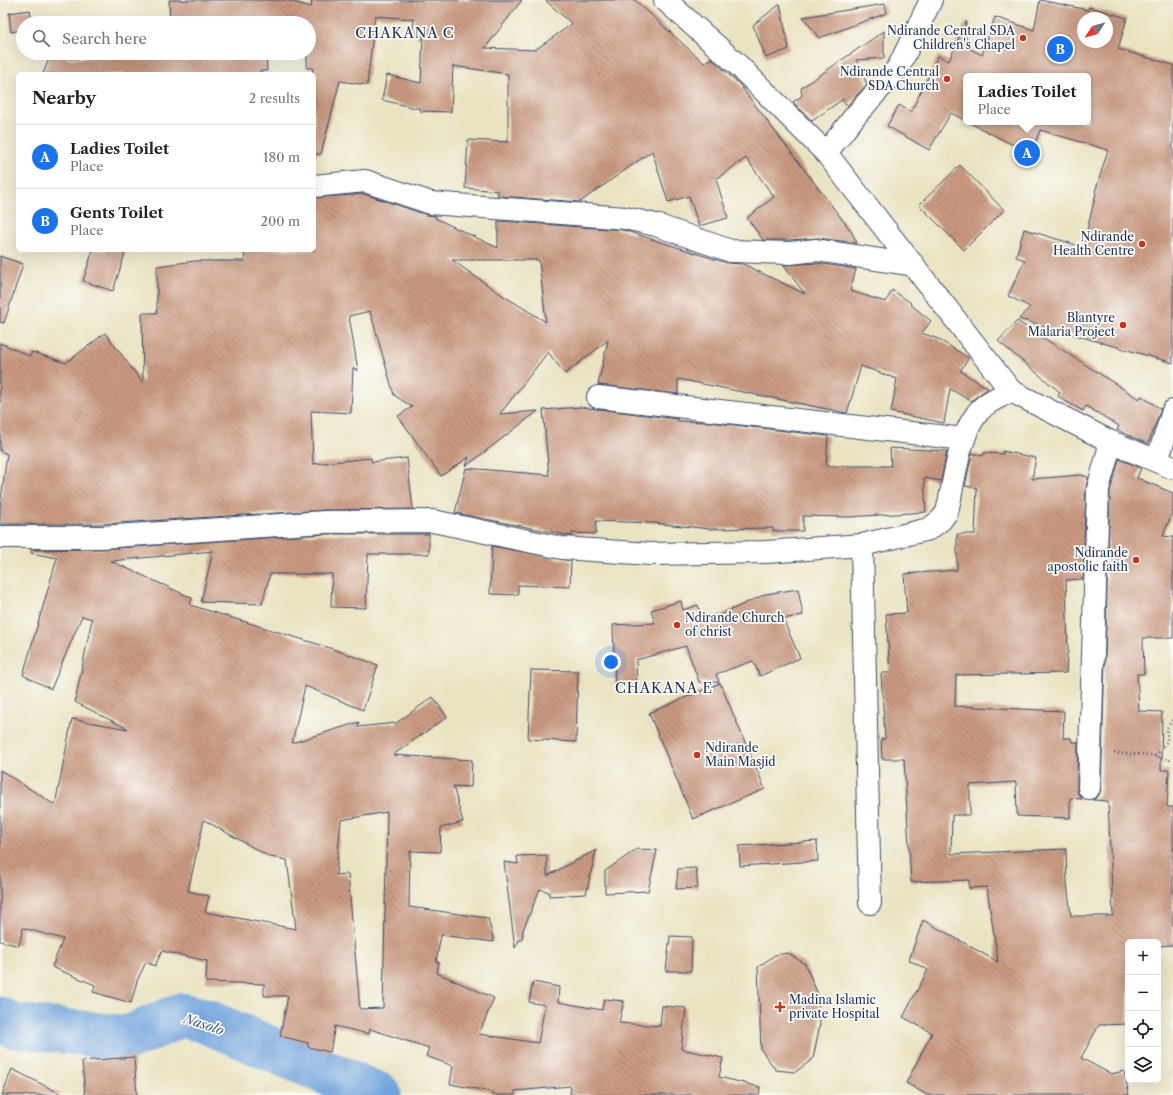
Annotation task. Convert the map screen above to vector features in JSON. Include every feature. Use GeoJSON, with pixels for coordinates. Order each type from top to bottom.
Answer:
{"type":"FeatureCollection","features":[{"type":"Feature","properties":{"kind":"street"},"geometry":{"type":"LineString","coordinates":[[665,0],[739,66],[826,153],[1011,391],[1111,442],[1165,465],[1173,411]]}},
{"type":"Feature","properties":{"kind":"street"},"geometry":{"type":"LineString","coordinates":[[826,153],[855,116],[898,68],[931,0]]}},
{"type":"Feature","properties":{"kind":"street"},"geometry":{"type":"LineString","coordinates":[[316,186],[365,181],[431,203],[625,218],[656,225],[731,251],[790,253],[816,250],[914,266]]}},
{"type":"Feature","properties":{"kind":"street"},"geometry":{"type":"LineString","coordinates":[[0,537],[101,536],[325,522],[432,521],[562,548],[651,554],[766,552],[862,545],[929,529],[942,520],[947,512],[964,439],[976,415],[985,406],[1011,391]]}},
{"type":"Feature","properties":{"kind":"street"},"geometry":{"type":"LineString","coordinates":[[598,397],[964,439]]}},
{"type":"Feature","properties":{"kind":"street"},"geometry":{"type":"LineString","coordinates":[[1089,788],[1098,489],[1111,442]]}},
{"type":"Feature","properties":{"kind":"street"},"geometry":{"type":"LineString","coordinates":[[862,545],[870,903]]}},
{"type":"Feature","properties":{"kind":"path"},"geometry":{"type":"LineString","coordinates":[[1156,756],[1167,741],[1167,728],[1173,719]]}},
{"type":"Feature","properties":{"kind":"path"},"geometry":{"type":"LineString","coordinates":[[1091,752],[1156,756],[1173,761]]}},
{"type":"Feature","properties":{"kind":"building"},"geometry":{"type":"Polygon","coordinates":[[[169,0],[286,0],[311,7],[312,0],[522,0],[485,48],[535,50],[572,24],[545,0],[635,0],[704,63],[711,58],[739,84],[851,231],[857,243],[818,238],[763,240],[747,218],[774,197],[746,158],[716,179],[728,218],[699,226],[689,196],[668,202],[652,151],[580,202],[498,196],[498,191],[465,188],[468,140],[508,142],[508,74],[453,66],[451,112],[420,111],[420,109],[382,100],[387,75],[421,83],[423,37],[412,36],[414,19],[375,16],[367,85],[340,81],[321,154],[316,154],[316,72],[312,72],[313,68],[307,68],[307,60],[316,60],[316,16],[170,16],[169,0]]]}},
{"type":"Feature","properties":{"kind":"building"},"geometry":{"type":"Polygon","coordinates":[[[1040,0],[1088,10],[1089,7],[1106,12],[1077,12],[1077,48],[1113,48],[1113,14],[1127,18],[1118,49],[1173,65],[1173,363],[1019,319],[1030,307],[1008,296],[1025,260],[1016,257],[1024,229],[1083,247],[1095,192],[1108,150],[1040,130],[1031,154],[974,125],[1091,125],[1091,73],[963,73],[963,119],[951,113],[929,150],[887,126],[899,105],[911,112],[938,56],[949,61],[966,21],[966,47],[982,55],[995,17],[1034,30],[1040,0]]]}},
{"type":"Feature","properties":{"kind":"building"},"geometry":{"type":"Polygon","coordinates":[[[780,4],[789,49],[766,58],[753,25],[780,4]]]}},
{"type":"Feature","properties":{"kind":"building"},"geometry":{"type":"Polygon","coordinates":[[[885,4],[887,13],[819,38],[803,17],[885,4]]]}},
{"type":"Feature","properties":{"kind":"building"},"geometry":{"type":"Polygon","coordinates":[[[30,10],[31,16],[16,16],[16,31],[11,32],[9,13],[30,10]]]}},
{"type":"Feature","properties":{"kind":"building"},"geometry":{"type":"Polygon","coordinates":[[[884,31],[884,58],[856,60],[867,84],[847,106],[843,99],[812,121],[793,102],[802,96],[801,88],[884,31]]]}},
{"type":"Feature","properties":{"kind":"building"},"geometry":{"type":"Polygon","coordinates":[[[48,60],[266,60],[267,71],[260,72],[44,72],[48,60]]]}},
{"type":"Feature","properties":{"kind":"building"},"geometry":{"type":"Polygon","coordinates":[[[960,165],[1004,210],[964,250],[919,205],[960,165]]]}},
{"type":"Feature","properties":{"kind":"building"},"geometry":{"type":"Polygon","coordinates":[[[364,194],[427,215],[436,216],[435,218],[498,248],[498,221],[623,230],[727,263],[743,264],[805,294],[783,265],[816,263],[856,269],[850,291],[886,302],[892,290],[911,303],[910,304],[931,321],[922,333],[938,339],[969,358],[960,371],[988,388],[971,401],[950,389],[944,423],[891,412],[897,379],[861,366],[847,413],[678,379],[678,394],[598,385],[608,340],[565,374],[548,352],[500,414],[538,411],[466,466],[469,457],[441,476],[398,416],[412,407],[394,395],[370,311],[349,316],[358,371],[353,368],[351,413],[311,411],[313,464],[371,458],[372,462],[407,458],[413,509],[324,510],[101,524],[0,524],[0,507],[7,454],[0,451],[0,343],[30,356],[32,352],[66,363],[105,333],[143,383],[142,313],[157,313],[157,266],[195,261],[245,261],[244,252],[316,252],[316,198],[364,194]],[[452,260],[502,295],[546,322],[539,260],[452,260]]]}},
{"type":"Feature","properties":{"kind":"building"},"geometry":{"type":"Polygon","coordinates":[[[92,252],[125,252],[113,291],[83,281],[92,252]]]}},
{"type":"Feature","properties":{"kind":"building"},"geometry":{"type":"Polygon","coordinates":[[[0,256],[23,264],[4,323],[0,322],[0,256]]]}},
{"type":"Feature","properties":{"kind":"building"},"geometry":{"type":"Polygon","coordinates":[[[1017,321],[1139,399],[1141,396],[1161,409],[1148,444],[1117,430],[1119,426],[1086,406],[1083,411],[1065,401],[1058,396],[1060,392],[998,341],[1017,321]]]}},
{"type":"Feature","properties":{"kind":"building"},"geometry":{"type":"Polygon","coordinates":[[[580,407],[678,419],[678,421],[709,422],[828,436],[826,466],[891,466],[890,448],[947,451],[941,481],[924,478],[926,512],[849,517],[803,516],[803,531],[773,531],[773,528],[710,529],[654,523],[596,521],[596,534],[572,533],[572,536],[455,513],[466,468],[549,475],[543,410],[580,407]]]}},
{"type":"Feature","properties":{"kind":"building"},"geometry":{"type":"Polygon","coordinates":[[[1003,451],[1036,458],[1032,479],[1081,475],[1088,477],[1086,489],[1083,579],[1066,580],[1068,653],[1066,673],[956,675],[955,706],[1064,711],[1063,738],[1071,738],[1072,742],[1078,742],[1077,788],[1078,794],[1082,799],[1070,798],[1070,818],[1017,816],[1016,782],[970,785],[970,815],[952,815],[951,854],[1066,849],[1067,883],[1071,916],[1113,916],[1108,801],[1093,800],[1099,795],[1101,788],[1110,491],[1119,459],[1141,468],[1137,478],[1173,493],[1173,511],[1163,536],[1173,537],[1173,638],[1143,638],[1144,674],[1137,674],[1139,711],[1162,712],[1161,770],[1169,770],[1167,807],[1173,807],[1173,945],[1161,946],[1161,939],[1125,939],[1125,1024],[1099,1025],[1081,1058],[1111,1074],[1124,1071],[1125,1083],[1126,1083],[1129,1095],[927,1095],[906,1083],[932,1033],[903,1017],[928,970],[909,960],[923,920],[998,962],[987,887],[969,888],[969,880],[911,882],[904,759],[882,759],[881,739],[885,739],[881,673],[890,673],[886,614],[907,613],[904,574],[957,570],[957,534],[975,534],[977,488],[965,486],[972,453],[983,456],[984,453],[1003,454],[1003,451]]]}},
{"type":"Feature","properties":{"kind":"building"},"geometry":{"type":"Polygon","coordinates":[[[325,534],[429,534],[429,554],[368,554],[366,608],[331,607],[332,574],[270,574],[262,604],[201,602],[213,551],[111,561],[192,598],[190,605],[327,647],[378,665],[363,710],[305,686],[292,743],[359,722],[357,727],[396,723],[433,697],[447,717],[393,755],[472,760],[471,787],[453,786],[463,822],[441,828],[440,852],[410,851],[409,907],[488,918],[494,942],[441,935],[436,962],[439,962],[437,973],[494,998],[479,1034],[538,1043],[545,1005],[529,1002],[533,982],[559,987],[558,1002],[602,1010],[604,999],[624,1001],[619,1023],[660,1026],[662,1006],[686,1008],[681,1049],[723,1058],[719,1077],[760,1087],[759,1095],[570,1095],[571,1086],[515,1091],[515,1095],[492,1095],[492,1092],[450,1084],[453,1066],[426,1056],[429,1048],[370,1029],[369,1034],[335,1026],[330,1052],[308,1047],[308,1043],[280,1036],[288,996],[264,996],[264,984],[206,982],[207,961],[162,951],[155,966],[146,962],[137,981],[131,1003],[93,992],[95,985],[52,967],[63,939],[23,928],[19,946],[0,941],[0,770],[55,805],[72,719],[128,729],[75,702],[92,619],[82,616],[51,689],[23,675],[57,558],[31,553],[31,550],[102,549],[325,534]],[[387,812],[341,820],[336,875],[348,874],[360,1009],[383,1008],[387,812]],[[204,820],[188,891],[209,896],[205,912],[296,929],[287,860],[270,857],[204,820]]]}},
{"type":"Feature","properties":{"kind":"building"},"geometry":{"type":"Polygon","coordinates":[[[492,546],[571,561],[570,587],[518,585],[518,595],[490,594],[492,546]]]}},
{"type":"Feature","properties":{"kind":"building"},"geometry":{"type":"Polygon","coordinates":[[[798,589],[803,615],[783,619],[800,658],[760,676],[753,661],[716,674],[719,682],[699,682],[686,646],[636,660],[637,684],[615,685],[613,625],[655,623],[651,610],[681,601],[683,610],[698,605],[704,622],[766,594],[798,589]]]}},
{"type":"Feature","properties":{"kind":"building"},"geometry":{"type":"Polygon","coordinates":[[[531,670],[578,671],[576,742],[528,739],[531,670]]]}},
{"type":"Feature","properties":{"kind":"building"},"geometry":{"type":"Polygon","coordinates":[[[720,683],[765,789],[693,819],[649,713],[720,683]]]}},
{"type":"Feature","properties":{"kind":"building"},"geometry":{"type":"Polygon","coordinates":[[[817,841],[818,861],[740,866],[739,846],[817,841]]]}},
{"type":"Feature","properties":{"kind":"building"},"geometry":{"type":"Polygon","coordinates":[[[637,849],[657,850],[648,891],[605,893],[605,871],[637,849]]]}},
{"type":"Feature","properties":{"kind":"building"},"geometry":{"type":"Polygon","coordinates":[[[596,850],[586,894],[549,896],[549,892],[540,889],[523,930],[522,940],[519,940],[515,948],[504,862],[518,864],[517,856],[547,855],[547,876],[596,850]]]}},
{"type":"Feature","properties":{"kind":"building"},"geometry":{"type":"Polygon","coordinates":[[[696,868],[698,888],[676,889],[678,869],[696,868]]]}},
{"type":"Feature","properties":{"kind":"building"},"geometry":{"type":"Polygon","coordinates":[[[670,936],[692,937],[691,971],[666,971],[670,936]]]}},
{"type":"Feature","properties":{"kind":"building"},"geometry":{"type":"Polygon","coordinates":[[[788,953],[805,964],[817,992],[820,1024],[813,1059],[795,1072],[776,1070],[761,1050],[758,967],[775,955],[788,953]]]}},
{"type":"Feature","properties":{"kind":"building"},"geometry":{"type":"Polygon","coordinates":[[[134,1057],[137,1095],[85,1095],[82,1061],[134,1057]]]}},
{"type":"Feature","properties":{"kind":"building"},"geometry":{"type":"Polygon","coordinates":[[[12,1069],[63,1095],[2,1095],[12,1069]]]}},
{"type":"Feature","properties":{"kind":"waterway","name":"Nasolo"},"geometry":{"type":"LineString","coordinates":[[0,1019],[14,1026],[128,1038],[181,1015],[203,1020],[379,1095]]}},
{"type":"Feature","properties":{"kind":"place","name":"Ndirande Central SDA Children's Chapel"},"geometry":{"type":"Point","coordinates":[1023,38]}},
{"type":"Feature","properties":{"kind":"place","name":"Gents Toilet"},"geometry":{"type":"Point","coordinates":[1060,49]}},
{"type":"Feature","properties":{"kind":"place","name":"Ndirande Central SDA Church"},"geometry":{"type":"Point","coordinates":[947,79]}},
{"type":"Feature","properties":{"kind":"place","name":"Ladies Toilet"},"geometry":{"type":"Point","coordinates":[1027,153]}},
{"type":"Feature","properties":{"kind":"place","name":"Ndirande Health Centre"},"geometry":{"type":"Point","coordinates":[1142,244]}},
{"type":"Feature","properties":{"kind":"place","name":"Blantyre Malaria Project"},"geometry":{"type":"Point","coordinates":[1123,325]}},
{"type":"Feature","properties":{"kind":"place","name":"Ndirande apostolic faith"},"geometry":{"type":"Point","coordinates":[1136,560]}},
{"type":"Feature","properties":{"kind":"place","name":"Ndirande Church of christ"},"geometry":{"type":"Point","coordinates":[677,625]}},
{"type":"Feature","properties":{"kind":"place","name":"Ndirande Main Masjid"},"geometry":{"type":"Point","coordinates":[697,755]}},
{"type":"Feature","properties":{"kind":"place","name":"Madina Islamic private Hospital"},"geometry":{"type":"Point","coordinates":[780,1007]}},
{"type":"Feature","properties":{"kind":"district","name":"CHAKANA C"},"geometry":{"type":"Point","coordinates":[405,33]}},
{"type":"Feature","properties":{"kind":"district","name":"CHAKANA E"},"geometry":{"type":"Point","coordinates":[664,688]}}]}
